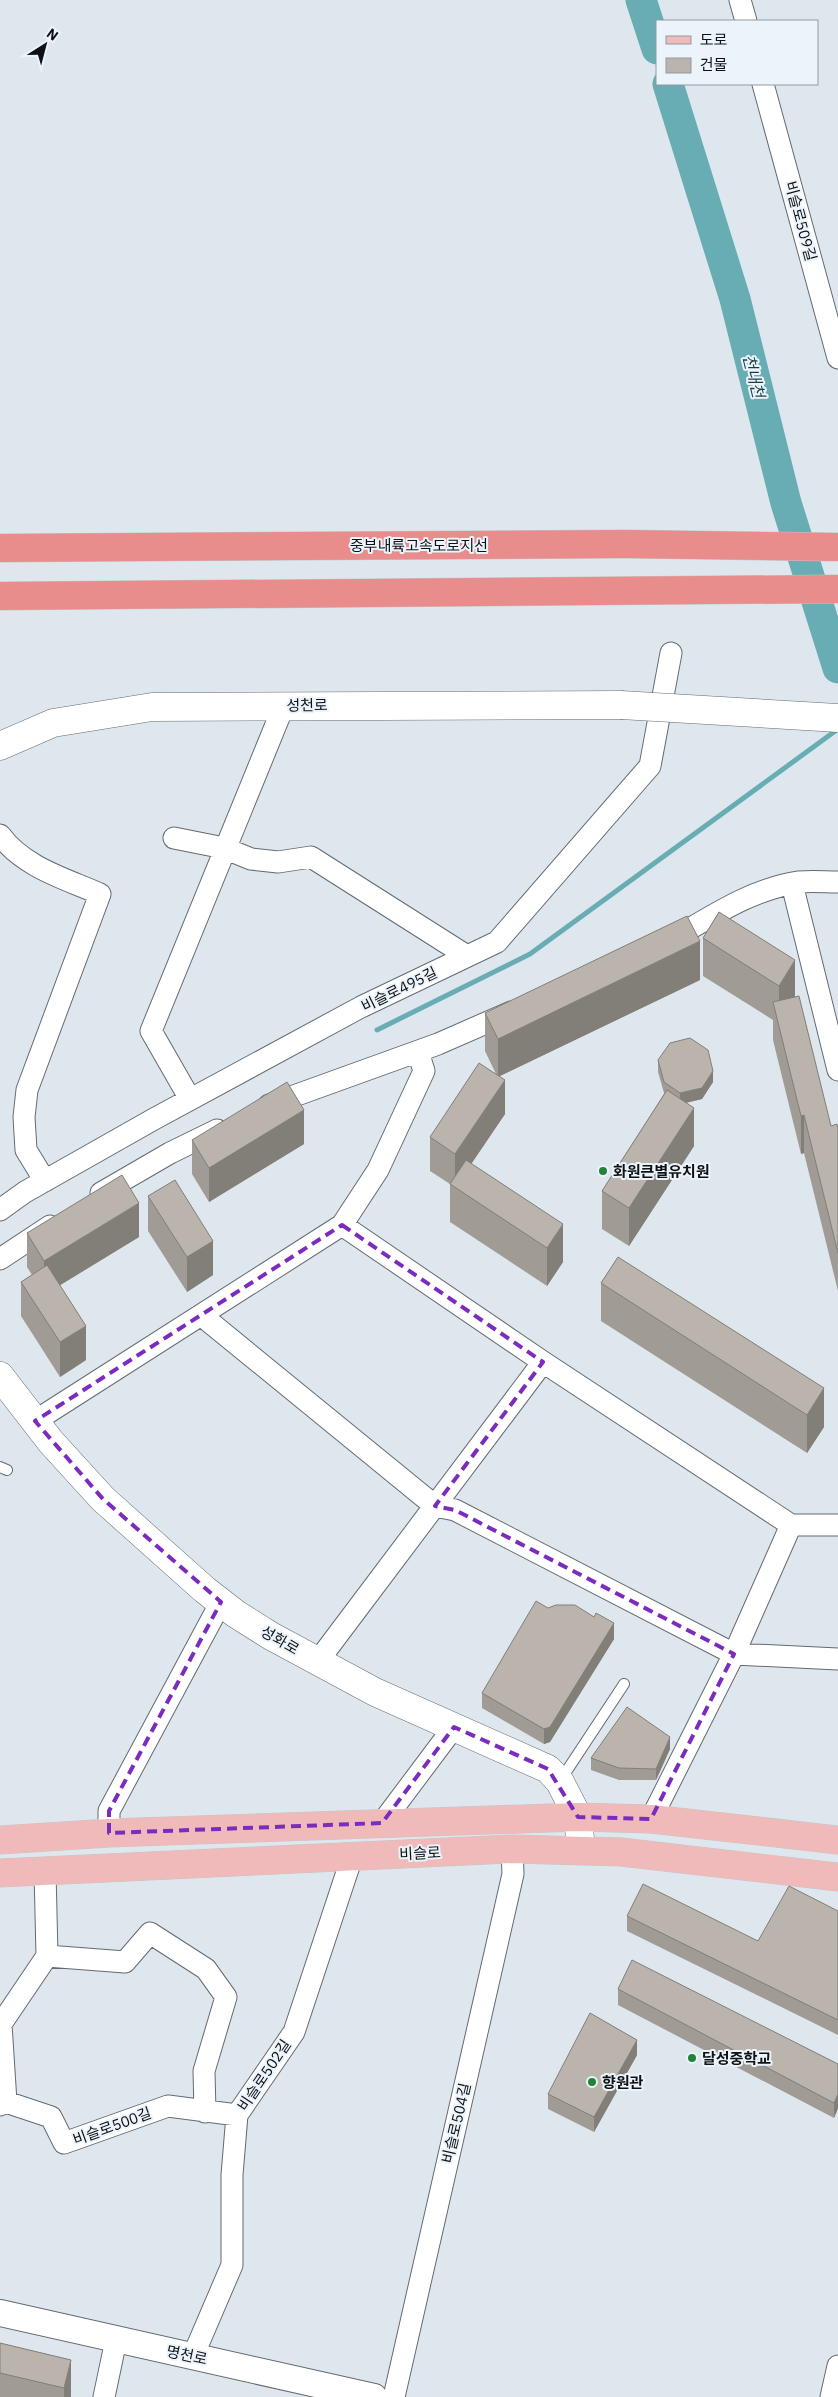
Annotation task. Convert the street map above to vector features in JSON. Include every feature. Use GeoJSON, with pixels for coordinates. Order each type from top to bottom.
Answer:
{"type":"FeatureCollection","features":[{"type":"Feature","properties":{"kind":"highway","name":"중부내륙고속도로지선"},"geometry":{"type":"LineString","coordinates":[[0,548],[625,544],[838,547]]}},
{"type":"Feature","properties":{"kind":"highway"},"geometry":{"type":"LineString","coordinates":[[0,596],[838,589]]}},
{"type":"Feature","properties":{"kind":"main road","name":"성천로"},"geometry":{"type":"LineString","coordinates":[[0,746],[53,724],[152,706],[621,705],[838,718]]}},
{"type":"Feature","properties":{"kind":"main road"},"geometry":{"type":"LineString","coordinates":[[0,730],[31,732]]}},
{"type":"Feature","properties":{"kind":"main road","name":"성화로"},"geometry":{"type":"LineString","coordinates":[[3,1386],[76,1471],[103,1499],[221,1602],[271,1636],[375,1692],[548,1769],[560,1782],[578,1817],[581,1850]]}},
{"type":"Feature","properties":{"kind":"main road","name":"비슬로"},"geometry":{"type":"LineString","coordinates":[[0,1840],[109,1833],[578,1817],[652,1819],[717,1828],[838,1840]]}},
{"type":"Feature","properties":{"kind":"main road"},"geometry":{"type":"LineString","coordinates":[[463,1820],[466,1851]]}},
{"type":"Feature","properties":{"kind":"main road"},"geometry":{"type":"LineString","coordinates":[[664,1856],[669,1839],[674,1837],[700,1836],[717,1828]]}},
{"type":"Feature","properties":{"kind":"main road","name":"비슬로"},"geometry":{"type":"LineString","coordinates":[[0,1873],[512,1849],[581,1850],[664,1856],[838,1877]]}},
{"type":"Feature","properties":{"kind":"street"},"geometry":{"type":"LineString","coordinates":[[740,0],[746,20]]}},
{"type":"Feature","properties":{"kind":"street","name":"비슬로509길"},"geometry":{"type":"LineString","coordinates":[[763,85],[838,358]]}},
{"type":"Feature","properties":{"kind":"street","name":"비슬로495길"},"geometry":{"type":"LineString","coordinates":[[0,1210],[45,1181],[190,1099],[361,1007],[497,942],[650,766],[671,653]]}},
{"type":"Feature","properties":{"kind":"street"},"geometry":{"type":"LineString","coordinates":[[190,1099],[151,1031],[224,848],[284,705]]}},
{"type":"Feature","properties":{"kind":"street"},"geometry":{"type":"LineString","coordinates":[[0,835],[4,841],[36,866],[100,894],[27,1090],[24,1117],[26,1150],[45,1181]]}},
{"type":"Feature","properties":{"kind":"street"},"geometry":{"type":"LineString","coordinates":[[174,838],[224,848],[251,859],[278,862],[311,857],[467,956]]}},
{"type":"Feature","properties":{"kind":"street"},"geometry":{"type":"LineString","coordinates":[[651,949],[748,896],[770,888],[796,883],[838,882]]}},
{"type":"Feature","properties":{"kind":"street"},"geometry":{"type":"LineString","coordinates":[[796,883],[838,1070]]}},
{"type":"Feature","properties":{"kind":"street"},"geometry":{"type":"LineString","coordinates":[[0,1259],[77,1208],[170,1153],[245,1117],[418,1052],[527,1004]]}},
{"type":"Feature","properties":{"kind":"street"},"geometry":{"type":"LineString","coordinates":[[35,1421],[342,1225],[378,1170],[424,1071],[418,1052]]}},
{"type":"Feature","properties":{"kind":"street"},"geometry":{"type":"LineString","coordinates":[[342,1225],[543,1362],[792,1525],[838,1525]]}},
{"type":"Feature","properties":{"kind":"street"},"geometry":{"type":"LineString","coordinates":[[201,1315],[435,1506],[455,1510],[734,1654],[838,1659]]}},
{"type":"Feature","properties":{"kind":"street"},"geometry":{"type":"LineString","coordinates":[[318,1661],[543,1362]]}},
{"type":"Feature","properties":{"kind":"street"},"geometry":{"type":"LineString","coordinates":[[652,1819],[734,1654],[792,1525]]}},
{"type":"Feature","properties":{"kind":"street"},"geometry":{"type":"LineString","coordinates":[[109,1833],[109,1811],[221,1602]]}},
{"type":"Feature","properties":{"kind":"street"},"geometry":{"type":"LineString","coordinates":[[382,1823],[454,1727]]}},
{"type":"Feature","properties":{"kind":"street","name":"비슬로504길"},"geometry":{"type":"LineString","coordinates":[[394,2397],[513,1874],[512,1849]]}},
{"type":"Feature","properties":{"kind":"street","name":"비슬로502길"},"geometry":{"type":"LineString","coordinates":[[193,2356],[232,2265],[232,2175],[237,2115],[294,2032],[352,1857]]}},
{"type":"Feature","properties":{"kind":"street"},"geometry":{"type":"LineString","coordinates":[[45,1871],[47,1956],[125,1962],[150,1933],[206,1969],[226,1997],[204,2070],[205,2112]]}},
{"type":"Feature","properties":{"kind":"street","name":"비슬로500길"},"geometry":{"type":"LineString","coordinates":[[47,1956],[2,2024],[3,2103],[51,2117],[64,2143],[168,2106],[237,2115]]}},
{"type":"Feature","properties":{"kind":"street","name":"명천로"},"geometry":{"type":"LineString","coordinates":[[0,2313],[374,2397]]}},
{"type":"Feature","properties":{"kind":"street"},"geometry":{"type":"LineString","coordinates":[[104,2397],[116,2340]]}},
{"type":"Feature","properties":{"kind":"street"},"geometry":{"type":"LineString","coordinates":[[831,2397],[838,2366]]}},
{"type":"Feature","properties":{"kind":"lane"},"geometry":{"type":"LineString","coordinates":[[560,1782],[624,1684]]}},
{"type":"Feature","properties":{"kind":"highlighted area"},"geometry":{"type":"Polygon","coordinates":[[[342,1225],[543,1362],[435,1506],[455,1510],[734,1654],[651,1819],[578,1817],[548,1769],[454,1727],[382,1823],[109,1833],[109,1811],[221,1602],[103,1499],[35,1421],[342,1225]]]}},
{"type":"Feature","properties":{"kind":"building"},"geometry":{"type":"Polygon","coordinates":[[[719,912],[795,960],[779,986],[703,938],[719,912]]]}},
{"type":"Feature","properties":{"kind":"building"},"geometry":{"type":"Polygon","coordinates":[[[687,916],[700,941],[498,1039],[485,1013],[687,916]]]}},
{"type":"Feature","properties":{"kind":"building"},"geometry":{"type":"Polygon","coordinates":[[[799,996],[831,1126],[837,1124],[838,1129],[838,1253],[804,1115],[801,1116],[773,1002],[799,996]]]}},
{"type":"Feature","properties":{"kind":"building"},"geometry":{"type":"Polygon","coordinates":[[[690,1038],[708,1050],[713,1071],[702,1088],[680,1093],[664,1082],[658,1060],[670,1043],[690,1038]]]}},
{"type":"Feature","properties":{"kind":"building"},"geometry":{"type":"Polygon","coordinates":[[[479,1063],[505,1080],[455,1154],[430,1137],[479,1063]]]}},
{"type":"Feature","properties":{"kind":"building"},"geometry":{"type":"Polygon","coordinates":[[[287,1082],[304,1110],[209,1168],[192,1140],[287,1082]]]}},
{"type":"Feature","properties":{"kind":"building"},"geometry":{"type":"Polygon","coordinates":[[[667,1090],[694,1108],[629,1208],[602,1191],[667,1090]]]}},
{"type":"Feature","properties":{"kind":"building"},"geometry":{"type":"Polygon","coordinates":[[[466,1160],[563,1224],[547,1248],[450,1184],[466,1160]]]}},
{"type":"Feature","properties":{"kind":"building"},"geometry":{"type":"Polygon","coordinates":[[[122,1175],[139,1203],[44,1261],[27,1233],[122,1175]]]}},
{"type":"Feature","properties":{"kind":"building"},"geometry":{"type":"Polygon","coordinates":[[[175,1180],[213,1241],[187,1257],[148,1196],[175,1180]]]}},
{"type":"Feature","properties":{"kind":"building"},"geometry":{"type":"Polygon","coordinates":[[[618,1257],[824,1388],[807,1415],[601,1283],[618,1257]]]}},
{"type":"Feature","properties":{"kind":"building"},"geometry":{"type":"Polygon","coordinates":[[[47,1265],[86,1326],[60,1342],[21,1282],[47,1265]]]}},
{"type":"Feature","properties":{"kind":"building"},"geometry":{"type":"Polygon","coordinates":[[[536,1601],[548,1608],[556,1605],[575,1605],[594,1617],[596,1613],[614,1623],[550,1727],[544,1729],[482,1693],[536,1601]]]}},
{"type":"Feature","properties":{"kind":"building"},"geometry":{"type":"Polygon","coordinates":[[[627,1707],[670,1737],[656,1769],[619,1768],[591,1758],[627,1707]]]}},
{"type":"Feature","properties":{"kind":"building"},"geometry":{"type":"Polygon","coordinates":[[[643,1884],[758,1941],[789,1886],[838,1911],[838,2020],[627,1916],[643,1884]]]}},
{"type":"Feature","properties":{"kind":"building"},"geometry":{"type":"Polygon","coordinates":[[[632,1960],[838,2064],[838,2094],[834,2103],[618,1989],[632,1960]]]}},
{"type":"Feature","properties":{"kind":"building","name":"향원관"},"geometry":{"type":"Polygon","coordinates":[[[590,2013],[637,2040],[594,2117],[548,2094],[590,2013]]]}},
{"type":"Feature","properties":{"kind":"building"},"geometry":{"type":"Polygon","coordinates":[[[0,2343],[71,2360],[64,2388],[0,2373],[0,2343]]]}},
{"type":"Feature","properties":{"kind":"waterway","name":"천내천"},"geometry":{"type":"LineString","coordinates":[[641,0],[656,46]]}},
{"type":"Feature","properties":{"kind":"waterway","name":"천내천"},"geometry":{"type":"LineString","coordinates":[[668,85],[735,299],[786,503],[838,668]]}},
{"type":"Feature","properties":{"kind":"waterway"},"geometry":{"type":"LineString","coordinates":[[377,1030],[530,954],[838,729]]}},
{"type":"Feature","properties":{"kind":"place","name":"화원큰별유치원"},"geometry":{"type":"Point","coordinates":[603,1171]}},
{"type":"Feature","properties":{"kind":"place","name":"달성중학교"},"geometry":{"type":"Point","coordinates":[692,2058]}},
{"type":"Feature","properties":{"kind":"place","name":"향원관"},"geometry":{"type":"Point","coordinates":[592,2082]}}]}
